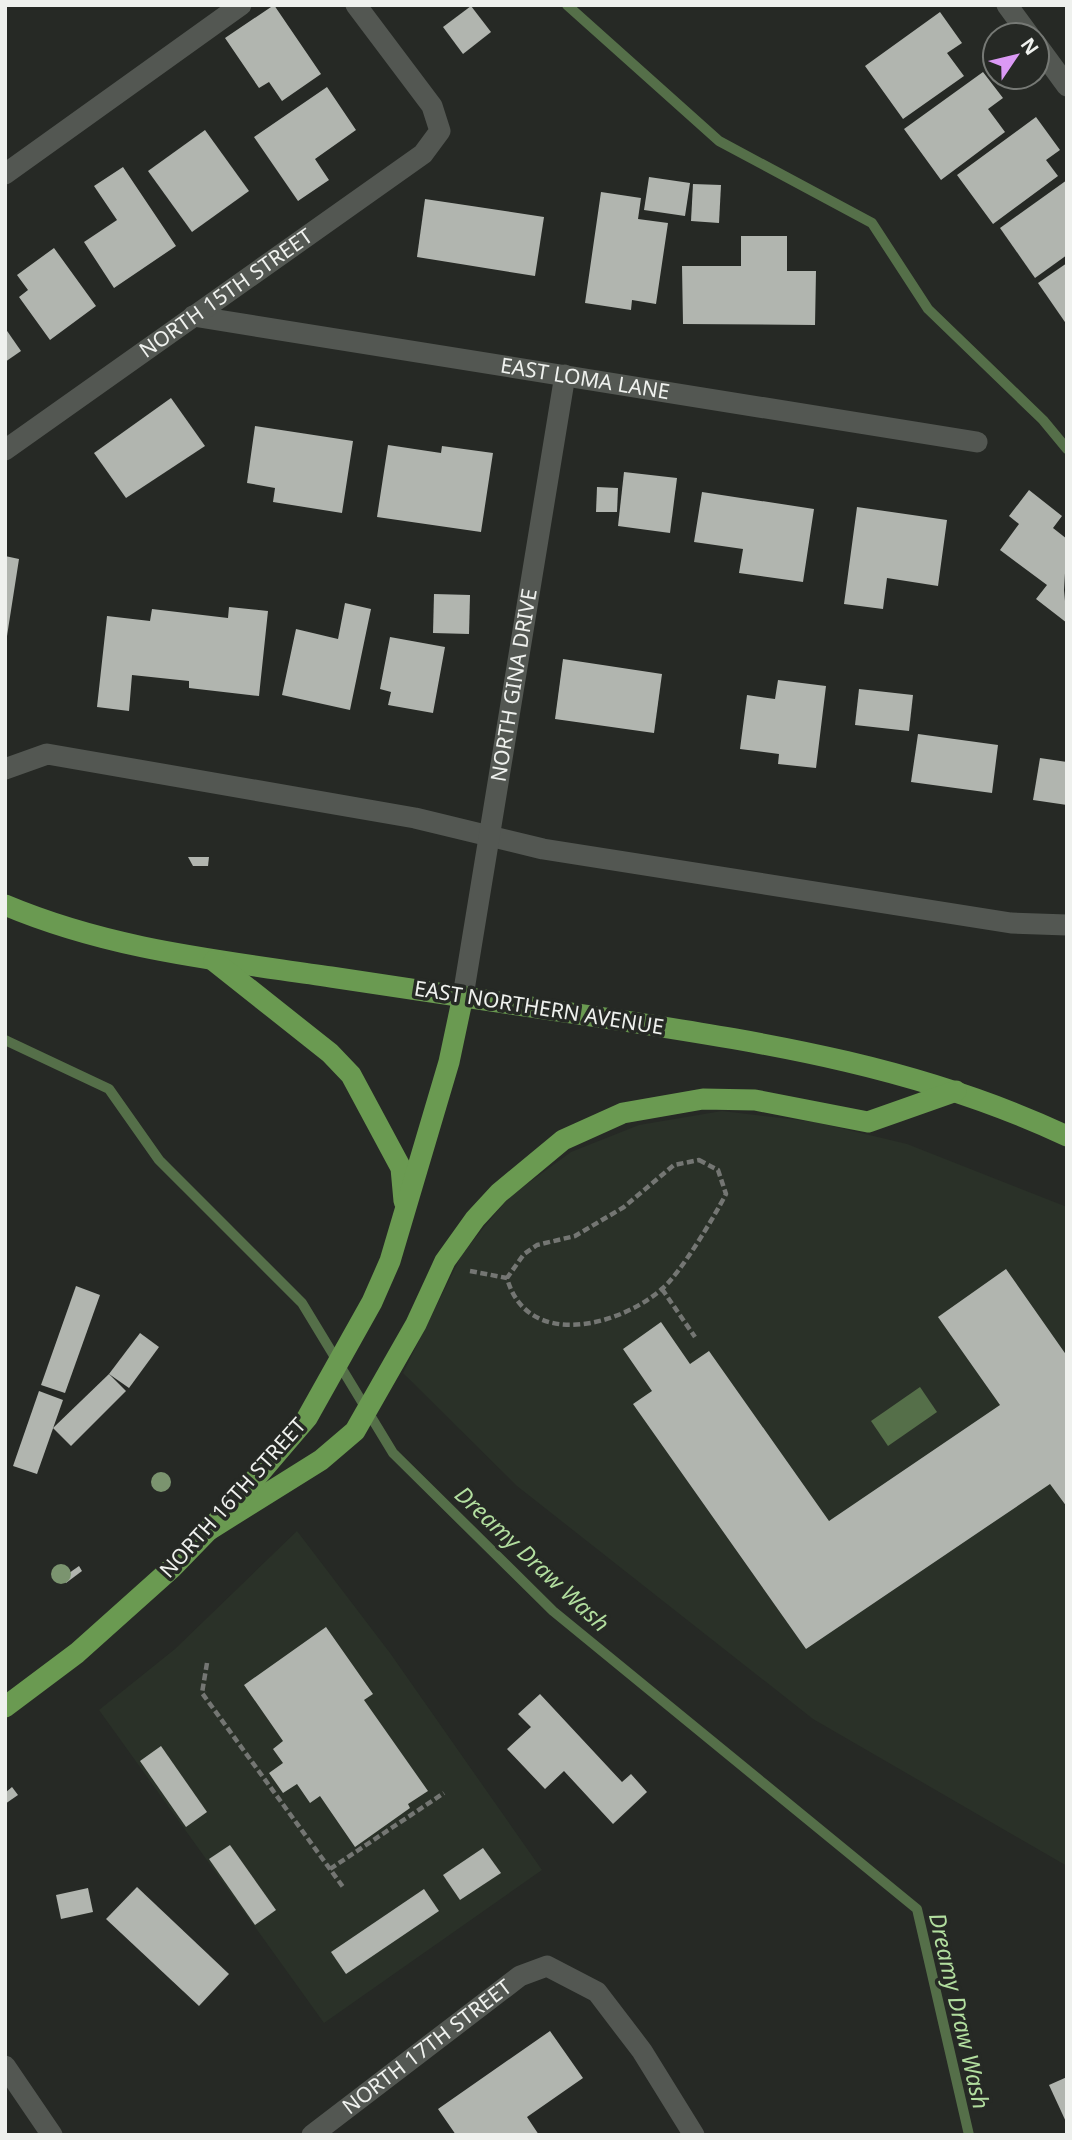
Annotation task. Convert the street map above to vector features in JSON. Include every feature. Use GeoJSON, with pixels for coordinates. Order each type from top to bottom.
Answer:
{"type":"FeatureCollection","features":[{"type":"Feature","properties":{"kind":"main road","name":"EAST NORTHERN AVENUE"},"geometry":{"type":"LineString","coordinates":[[5,905],[118,944],[839,1057],[956,1091],[1025,1116],[1067,1136]]}},
{"type":"Feature","properties":{"kind":"main road"},"geometry":{"type":"LineString","coordinates":[[212,959],[330,1054],[351,1075],[401,1168],[405,1210]]}},
{"type":"Feature","properties":{"kind":"main road","name":"NORTH 16TH STREET"},"geometry":{"type":"LineString","coordinates":[[5,1707],[110,1626],[209,1530],[307,1418],[358,1329],[390,1261],[449,1062],[463,996]]}},
{"type":"Feature","properties":{"kind":"main road"},"geometry":{"type":"LineString","coordinates":[[209,1530],[321,1460],[355,1431],[394,1363],[445,1261],[475,1219],[530,1166],[580,1131],[623,1113],[703,1099],[755,1100],[868,1122],[956,1091]]}},
{"type":"Feature","properties":{"kind":"street"},"geometry":{"type":"LineString","coordinates":[[5,174],[242,5]]}},
{"type":"Feature","properties":{"kind":"street","name":"NORTH 15TH STREET"},"geometry":{"type":"LineString","coordinates":[[5,450],[423,154],[440,131],[432,106],[356,5]]}},
{"type":"Feature","properties":{"kind":"street"},"geometry":{"type":"LineString","coordinates":[[1007,5],[1019,21]]}},
{"type":"Feature","properties":{"kind":"street"},"geometry":{"type":"LineString","coordinates":[[1051,64],[1067,86]]}},
{"type":"Feature","properties":{"kind":"street","name":"EAST LOMA LANE"},"geometry":{"type":"LineString","coordinates":[[193,316],[976,442]]}},
{"type":"Feature","properties":{"kind":"street","name":"NORTH GINA DRIVE"},"geometry":{"type":"LineString","coordinates":[[463,996],[487,835],[565,375]]}},
{"type":"Feature","properties":{"kind":"street"},"geometry":{"type":"LineString","coordinates":[[5,769],[47,754],[415,818],[543,849],[1012,923],[1067,925]]}},
{"type":"Feature","properties":{"kind":"street","name":"NORTH 17TH STREET"},"geometry":{"type":"LineString","coordinates":[[312,2135],[510,1983],[547,1966],[597,1992],[642,2051],[694,2135]]}},
{"type":"Feature","properties":{"kind":"street"},"geometry":{"type":"LineString","coordinates":[[5,2066],[52,2135]]}},
{"type":"Feature","properties":{"kind":"path"},"geometry":{"type":"LineString","coordinates":[[699,1160],[718,1170],[726,1194],[675,1275],[663,1289],[604,1320],[580,1325],[563,1324],[532,1316],[517,1304],[507,1278],[524,1254],[537,1245],[575,1236],[624,1207],[674,1165],[699,1160]]}},
{"type":"Feature","properties":{"kind":"path"},"geometry":{"type":"LineString","coordinates":[[461,1268],[507,1278]]}},
{"type":"Feature","properties":{"kind":"path"},"geometry":{"type":"LineString","coordinates":[[663,1289],[695,1337]]}},
{"type":"Feature","properties":{"kind":"path"},"geometry":{"type":"LineString","coordinates":[[206,1663],[202,1693],[343,1887]]}},
{"type":"Feature","properties":{"kind":"path"},"geometry":{"type":"LineString","coordinates":[[330,1869],[444,1793]]}},
{"type":"Feature","properties":{"kind":"shaded area"},"geometry":{"type":"Polygon","coordinates":[[[722,1111],[815,1122],[907,1144],[1067,1207],[1067,1866],[813,1719],[517,1486],[403,1373],[462,1254],[509,1197],[571,1152],[639,1125],[722,1111]]]}},
{"type":"Feature","properties":{"kind":"shaded area"},"geometry":{"type":"Polygon","coordinates":[[[920,1387],[937,1412],[888,1446],[871,1421],[920,1387]]]}},
{"type":"Feature","properties":{"kind":"shaded area"},"geometry":{"type":"Polygon","coordinates":[[[297,1531],[390,1653],[542,1870],[324,2023],[99,1710],[175,1649],[297,1531]]]}},
{"type":"Feature","properties":{"kind":"building"},"geometry":{"type":"Polygon","coordinates":[[[274,5],[321,74],[282,101],[269,82],[259,88],[225,38],[274,5]]]}},
{"type":"Feature","properties":{"kind":"building"},"geometry":{"type":"Polygon","coordinates":[[[471,6],[491,32],[463,54],[443,27],[471,6]]]}},
{"type":"Feature","properties":{"kind":"building"},"geometry":{"type":"Polygon","coordinates":[[[940,12],[962,43],[947,53],[964,76],[903,119],[865,66],[940,12]]]}},
{"type":"Feature","properties":{"kind":"building"},"geometry":{"type":"Polygon","coordinates":[[[981,73],[981,91],[998,91],[1003,98],[988,109],[1005,132],[941,180],[904,129],[981,73]]]}},
{"type":"Feature","properties":{"kind":"building"},"geometry":{"type":"Polygon","coordinates":[[[327,87],[356,130],[315,159],[329,180],[298,201],[254,137],[327,87]]]}},
{"type":"Feature","properties":{"kind":"building"},"geometry":{"type":"Polygon","coordinates":[[[1036,117],[1060,150],[1046,160],[1058,176],[993,224],[957,175],[1036,117]]]}},
{"type":"Feature","properties":{"kind":"building"},"geometry":{"type":"Polygon","coordinates":[[[205,130],[249,191],[192,232],[148,171],[205,130]]]}},
{"type":"Feature","properties":{"kind":"building"},"geometry":{"type":"Polygon","coordinates":[[[123,167],[176,246],[114,288],[84,242],[117,220],[94,186],[123,167]]]}},
{"type":"Feature","properties":{"kind":"building"},"geometry":{"type":"Polygon","coordinates":[[[649,177],[690,183],[685,216],[644,210],[649,177]]]}},
{"type":"Feature","properties":{"kind":"building"},"geometry":{"type":"Polygon","coordinates":[[[1067,180],[1067,255],[1035,278],[1000,228],[1067,180]]]}},
{"type":"Feature","properties":{"kind":"building"},"geometry":{"type":"Polygon","coordinates":[[[693,184],[721,185],[719,223],[691,221],[693,184]]]}},
{"type":"Feature","properties":{"kind":"building"},"geometry":{"type":"Polygon","coordinates":[[[601,192],[641,198],[638,219],[668,223],[656,304],[632,300],[631,310],[585,303],[601,192]]]}},
{"type":"Feature","properties":{"kind":"building"},"geometry":{"type":"Polygon","coordinates":[[[425,199],[544,217],[535,276],[417,257],[425,199]]]}},
{"type":"Feature","properties":{"kind":"building"},"geometry":{"type":"Polygon","coordinates":[[[741,236],[787,236],[787,271],[816,271],[815,325],[683,324],[682,266],[741,266],[741,236]]]}},
{"type":"Feature","properties":{"kind":"building"},"geometry":{"type":"Polygon","coordinates":[[[54,248],[96,306],[50,340],[19,297],[28,290],[17,275],[54,248]]]}},
{"type":"Feature","properties":{"kind":"building"},"geometry":{"type":"Polygon","coordinates":[[[1067,263],[1067,325],[1038,283],[1067,263]]]}},
{"type":"Feature","properties":{"kind":"building"},"geometry":{"type":"Polygon","coordinates":[[[5,328],[21,351],[5,362],[5,328]]]}},
{"type":"Feature","properties":{"kind":"building"},"geometry":{"type":"Polygon","coordinates":[[[171,398],[205,446],[126,498],[94,453],[171,398]]]}},
{"type":"Feature","properties":{"kind":"building"},"geometry":{"type":"Polygon","coordinates":[[[255,426],[353,441],[342,513],[273,502],[275,488],[247,483],[255,426]]]}},
{"type":"Feature","properties":{"kind":"building"},"geometry":{"type":"Polygon","coordinates":[[[388,445],[441,453],[442,446],[493,453],[481,532],[377,517],[388,445]]]}},
{"type":"Feature","properties":{"kind":"building"},"geometry":{"type":"Polygon","coordinates":[[[624,472],[677,478],[670,533],[618,526],[624,472]]]}},
{"type":"Feature","properties":{"kind":"building"},"geometry":{"type":"Polygon","coordinates":[[[597,487],[618,488],[617,512],[596,512],[597,487]]]}},
{"type":"Feature","properties":{"kind":"building"},"geometry":{"type":"Polygon","coordinates":[[[1029,490],[1062,516],[1053,528],[1067,539],[1064,590],[1067,623],[1036,599],[1047,585],[1000,550],[1019,524],[1009,516],[1029,490]]]}},
{"type":"Feature","properties":{"kind":"building"},"geometry":{"type":"Polygon","coordinates":[[[702,492],[814,509],[803,582],[739,573],[743,549],[694,542],[702,492]]]}},
{"type":"Feature","properties":{"kind":"building"},"geometry":{"type":"Polygon","coordinates":[[[857,507],[947,520],[938,586],[887,578],[883,609],[844,604],[857,507]]]}},
{"type":"Feature","properties":{"kind":"building"},"geometry":{"type":"Polygon","coordinates":[[[5,556],[19,559],[7,636],[5,636],[5,556]]]}},
{"type":"Feature","properties":{"kind":"building"},"geometry":{"type":"Polygon","coordinates":[[[434,594],[470,595],[469,634],[433,633],[434,594]]]}},
{"type":"Feature","properties":{"kind":"building"},"geometry":{"type":"Polygon","coordinates":[[[345,603],[371,609],[350,710],[282,695],[296,629],[338,639],[345,603]]]}},
{"type":"Feature","properties":{"kind":"building"},"geometry":{"type":"Polygon","coordinates":[[[229,607],[268,611],[259,696],[189,688],[189,681],[132,675],[129,711],[97,707],[107,616],[150,621],[152,609],[228,618],[229,607]]]}},
{"type":"Feature","properties":{"kind":"building"},"geometry":{"type":"Polygon","coordinates":[[[390,637],[445,647],[433,713],[388,705],[391,692],[380,689],[390,637]]]}},
{"type":"Feature","properties":{"kind":"building"},"geometry":{"type":"Polygon","coordinates":[[[563,659],[662,674],[654,733],[555,719],[563,659]]]}},
{"type":"Feature","properties":{"kind":"building"},"geometry":{"type":"Polygon","coordinates":[[[778,680],[826,686],[816,768],[778,764],[779,754],[740,749],[747,695],[775,699],[778,680]]]}},
{"type":"Feature","properties":{"kind":"building"},"geometry":{"type":"Polygon","coordinates":[[[859,689],[913,695],[909,731],[855,725],[859,689]]]}},
{"type":"Feature","properties":{"kind":"building"},"geometry":{"type":"Polygon","coordinates":[[[918,734],[998,745],[992,793],[911,782],[918,734]]]}},
{"type":"Feature","properties":{"kind":"building"},"geometry":{"type":"Polygon","coordinates":[[[1040,758],[1067,762],[1067,805],[1033,800],[1040,758]]]}},
{"type":"Feature","properties":{"kind":"building"},"geometry":{"type":"Polygon","coordinates":[[[188,857],[209,857],[208,866],[193,866],[188,857]]]}},
{"type":"Feature","properties":{"kind":"building"},"geometry":{"type":"Polygon","coordinates":[[[1006,1269],[1067,1356],[1067,1507],[1050,1484],[806,1649],[633,1404],[652,1391],[623,1349],[661,1322],[690,1364],[709,1351],[829,1521],[1000,1405],[938,1317],[1006,1269]]]}},
{"type":"Feature","properties":{"kind":"building"},"geometry":{"type":"Polygon","coordinates":[[[76,1286],[100,1295],[65,1393],[41,1385],[76,1286]]]}},
{"type":"Feature","properties":{"kind":"building"},"geometry":{"type":"Polygon","coordinates":[[[140,1333],[159,1347],[129,1388],[109,1374],[140,1333]]]}},
{"type":"Feature","properties":{"kind":"building"},"geometry":{"type":"Polygon","coordinates":[[[109,1374],[126,1391],[71,1446],[53,1428],[109,1374]]]}},
{"type":"Feature","properties":{"kind":"building"},"geometry":{"type":"Polygon","coordinates":[[[39,1391],[63,1400],[37,1474],[13,1466],[39,1391]]]}},
{"type":"Feature","properties":{"kind":"building"},"geometry":{"type":"Polygon","coordinates":[[[79,1566],[82,1571],[66,1583],[62,1578],[79,1566]]]}},
{"type":"Feature","properties":{"kind":"building"},"geometry":{"type":"Polygon","coordinates":[[[326,1627],[373,1694],[364,1700],[428,1791],[408,1804],[410,1808],[355,1847],[320,1796],[310,1803],[297,1784],[283,1793],[269,1773],[283,1763],[273,1749],[283,1741],[244,1685],[326,1627]]]}},
{"type":"Feature","properties":{"kind":"building"},"geometry":{"type":"Polygon","coordinates":[[[540,1694],[622,1782],[631,1774],[647,1792],[613,1824],[564,1771],[545,1789],[507,1749],[531,1727],[518,1714],[540,1694]]]}},
{"type":"Feature","properties":{"kind":"building"},"geometry":{"type":"Polygon","coordinates":[[[161,1746],[207,1812],[186,1827],[140,1761],[161,1746]]]}},
{"type":"Feature","properties":{"kind":"building"},"geometry":{"type":"Polygon","coordinates":[[[12,1787],[18,1795],[5,1804],[5,1793],[12,1787]]]}},
{"type":"Feature","properties":{"kind":"building"},"geometry":{"type":"Polygon","coordinates":[[[230,1845],[276,1910],[255,1925],[209,1859],[230,1845]]]}},
{"type":"Feature","properties":{"kind":"building"},"geometry":{"type":"Polygon","coordinates":[[[483,1848],[501,1873],[460,1900],[443,1875],[483,1848]]]}},
{"type":"Feature","properties":{"kind":"building"},"geometry":{"type":"Polygon","coordinates":[[[137,1887],[229,1974],[199,2006],[106,1919],[137,1887]]]}},
{"type":"Feature","properties":{"kind":"building"},"geometry":{"type":"Polygon","coordinates":[[[88,1888],[93,1912],[61,1919],[56,1895],[88,1888]]]}},
{"type":"Feature","properties":{"kind":"building"},"geometry":{"type":"Polygon","coordinates":[[[424,1889],[439,1911],[346,1974],[331,1952],[424,1889]]]}},
{"type":"Feature","properties":{"kind":"building"},"geometry":{"type":"Polygon","coordinates":[[[550,2031],[583,2078],[527,2117],[539,2135],[456,2135],[438,2109],[550,2031]]]}},
{"type":"Feature","properties":{"kind":"building"},"geometry":{"type":"Polygon","coordinates":[[[1067,2077],[1067,2124],[1049,2085],[1067,2077]]]}},
{"type":"Feature","properties":{"kind":"waterway"},"geometry":{"type":"LineString","coordinates":[[567,5],[719,141],[872,223],[928,309],[1043,420],[1067,449]]}},
{"type":"Feature","properties":{"kind":"waterway","name":"Dreamy Draw Wash"},"geometry":{"type":"LineString","coordinates":[[5,1040],[109,1089],[159,1160],[302,1303],[393,1453],[553,1611],[917,1909],[969,2135]]}}]}
